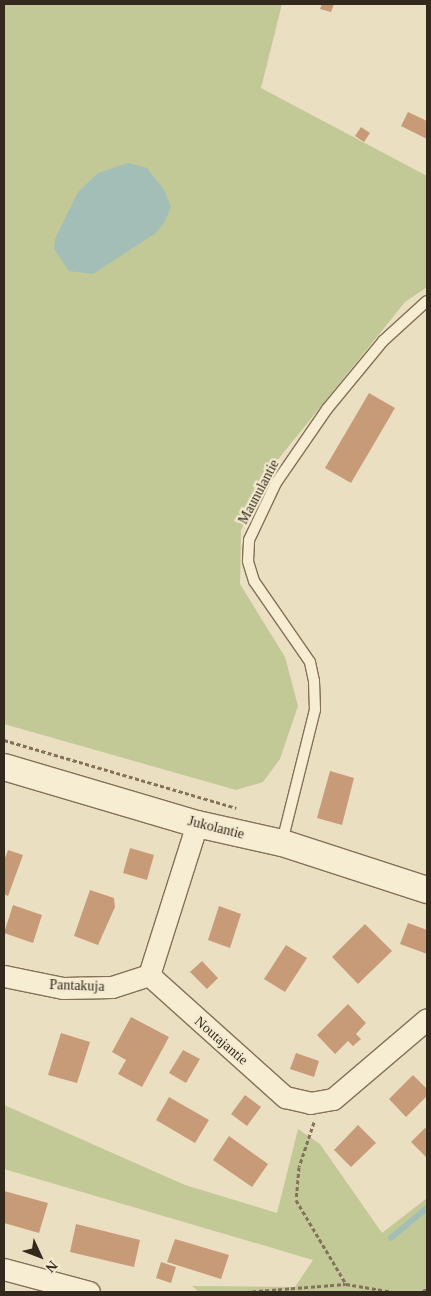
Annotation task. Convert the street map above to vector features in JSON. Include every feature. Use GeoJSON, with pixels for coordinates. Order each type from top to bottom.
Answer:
{"type":"FeatureCollection","features":[{"type":"Feature","properties":{"kind":"street","name":"Jukolantie"},"geometry":{"type":"LineString","coordinates":[[4,767],[197,824],[282,843],[427,890]]}},
{"type":"Feature","properties":{"kind":"street"},"geometry":{"type":"LineString","coordinates":[[149,976],[156,943],[197,824]]}},
{"type":"Feature","properties":{"kind":"street","name":"Pantakuja"},"geometry":{"type":"LineString","coordinates":[[4,976],[63,988],[112,987],[149,976]]}},
{"type":"Feature","properties":{"kind":"street","name":"Noutajantie"},"geometry":{"type":"LineString","coordinates":[[149,976],[285,1097],[320,1101],[333,1099],[353,1084],[427,1019]]}},
{"type":"Feature","properties":{"kind":"street"},"geometry":{"type":"LineString","coordinates":[[4,1268],[57,1290],[89,1292]]}},
{"type":"Feature","properties":{"kind":"lane","name":"Maunulantie"},"geometry":{"type":"LineString","coordinates":[[282,843],[315,710],[314,681],[310,662],[254,581],[248,561],[249,540],[276,483],[327,409],[383,341],[427,301]]}},
{"type":"Feature","properties":{"kind":"path"},"geometry":{"type":"LineString","coordinates":[[320,1101],[299,1167],[296,1200],[346,1284]]}},
{"type":"Feature","properties":{"kind":"path"},"geometry":{"type":"LineString","coordinates":[[246,1292],[346,1284],[393,1292]]}},
{"type":"Feature","properties":{"kind":"path"},"geometry":{"type":"LineString","coordinates":[[423,1292],[427,1287]]}},
{"type":"Feature","properties":{"kind":"green space"},"geometry":{"type":"Polygon","coordinates":[[[4,4],[282,4],[261,88],[427,176],[427,287],[405,302],[276,462],[241,530],[240,584],[285,657],[298,706],[280,759],[263,782],[236,790],[4,724],[4,4]]]}},
{"type":"Feature","properties":{"kind":"green space"},"geometry":{"type":"Polygon","coordinates":[[[4,1105],[185,1185],[277,1213],[298,1129],[320,1144],[382,1233],[427,1198],[427,1292],[199,1292],[192,1286],[295,1287],[313,1260],[4,1169],[4,1105]]]}},
{"type":"Feature","properties":{"kind":"water"},"geometry":{"type":"Polygon","coordinates":[[[128,163],[147,168],[164,190],[171,207],[165,221],[156,233],[93,274],[69,271],[54,249],[55,239],[78,192],[98,173],[128,163]]]}},
{"type":"Feature","properties":{"kind":"building"},"geometry":{"type":"Polygon","coordinates":[[[322,4],[334,4],[331,12],[320,9],[322,4]]]}},
{"type":"Feature","properties":{"kind":"building"},"geometry":{"type":"Polygon","coordinates":[[[408,112],[427,121],[427,139],[401,126],[408,112]]]}},
{"type":"Feature","properties":{"kind":"building"},"geometry":{"type":"Polygon","coordinates":[[[361,127],[370,133],[364,142],[355,136],[361,127]]]}},
{"type":"Feature","properties":{"kind":"building"},"geometry":{"type":"Polygon","coordinates":[[[369,393],[395,408],[351,483],[325,468],[369,393]]]}},
{"type":"Feature","properties":{"kind":"building"},"geometry":{"type":"Polygon","coordinates":[[[330,771],[354,778],[342,825],[317,818],[330,771]]]}},
{"type":"Feature","properties":{"kind":"building"},"geometry":{"type":"Polygon","coordinates":[[[130,848],[154,855],[147,880],[123,873],[130,848]]]}},
{"type":"Feature","properties":{"kind":"building"},"geometry":{"type":"Polygon","coordinates":[[[8,850],[23,855],[8,896],[4,894],[4,861],[8,850]]]}},
{"type":"Feature","properties":{"kind":"building"},"geometry":{"type":"Polygon","coordinates":[[[90,890],[114,898],[115,907],[98,945],[74,936],[90,890]]]}},
{"type":"Feature","properties":{"kind":"building"},"geometry":{"type":"Polygon","coordinates":[[[13,905],[42,915],[33,943],[4,933],[13,905]]]}},
{"type":"Feature","properties":{"kind":"building"},"geometry":{"type":"Polygon","coordinates":[[[219,906],[241,914],[230,948],[208,940],[219,906]]]}},
{"type":"Feature","properties":{"kind":"building"},"geometry":{"type":"Polygon","coordinates":[[[408,923],[427,930],[427,954],[400,944],[408,923]]]}},
{"type":"Feature","properties":{"kind":"building"},"geometry":{"type":"Polygon","coordinates":[[[365,924],[392,951],[358,984],[332,957],[365,924]]]}},
{"type":"Feature","properties":{"kind":"building"},"geometry":{"type":"Polygon","coordinates":[[[286,945],[307,958],[285,992],[264,979],[286,945]]]}},
{"type":"Feature","properties":{"kind":"building"},"geometry":{"type":"Polygon","coordinates":[[[202,961],[218,978],[207,989],[190,972],[202,961]]]}},
{"type":"Feature","properties":{"kind":"building"},"geometry":{"type":"Polygon","coordinates":[[[348,1004],[366,1023],[356,1034],[361,1039],[353,1046],[348,1041],[335,1054],[317,1035],[348,1004]]]}},
{"type":"Feature","properties":{"kind":"building"},"geometry":{"type":"Polygon","coordinates":[[[131,1017],[169,1037],[142,1087],[118,1074],[126,1060],[112,1052],[131,1017]]]}},
{"type":"Feature","properties":{"kind":"building"},"geometry":{"type":"Polygon","coordinates":[[[61,1033],[90,1042],[77,1083],[48,1075],[61,1033]]]}},
{"type":"Feature","properties":{"kind":"building"},"geometry":{"type":"Polygon","coordinates":[[[183,1050],[200,1059],[186,1083],[169,1073],[183,1050]]]}},
{"type":"Feature","properties":{"kind":"building"},"geometry":{"type":"Polygon","coordinates":[[[296,1053],[319,1061],[314,1077],[290,1069],[296,1053]]]}},
{"type":"Feature","properties":{"kind":"building"},"geometry":{"type":"Polygon","coordinates":[[[413,1075],[427,1089],[427,1096],[406,1117],[389,1099],[413,1075]]]}},
{"type":"Feature","properties":{"kind":"building"},"geometry":{"type":"Polygon","coordinates":[[[245,1095],[261,1107],[247,1126],[231,1114],[245,1095]]]}},
{"type":"Feature","properties":{"kind":"building"},"geometry":{"type":"Polygon","coordinates":[[[169,1097],[209,1120],[195,1143],[156,1120],[169,1097]]]}},
{"type":"Feature","properties":{"kind":"building"},"geometry":{"type":"Polygon","coordinates":[[[358,1125],[376,1143],[351,1167],[334,1150],[358,1125]]]}},
{"type":"Feature","properties":{"kind":"building"},"geometry":{"type":"Polygon","coordinates":[[[425,1128],[427,1130],[427,1158],[411,1142],[425,1128]]]}},
{"type":"Feature","properties":{"kind":"building"},"geometry":{"type":"Polygon","coordinates":[[[229,1136],[268,1164],[252,1187],[213,1160],[229,1136]]]}},
{"type":"Feature","properties":{"kind":"building"},"geometry":{"type":"Polygon","coordinates":[[[4,1191],[48,1203],[39,1233],[4,1223],[4,1191]]]}},
{"type":"Feature","properties":{"kind":"building"},"geometry":{"type":"Polygon","coordinates":[[[76,1224],[140,1240],[134,1267],[70,1252],[76,1224]]]}},
{"type":"Feature","properties":{"kind":"building"},"geometry":{"type":"Polygon","coordinates":[[[175,1239],[229,1255],[221,1279],[167,1262],[175,1239]]]}},
{"type":"Feature","properties":{"kind":"building"},"geometry":{"type":"Polygon","coordinates":[[[161,1262],[176,1267],[171,1283],[156,1278],[161,1262]]]}},
{"type":"Feature","properties":{"kind":"waterway"},"geometry":{"type":"LineString","coordinates":[[391,1238],[427,1208]]}}]}
